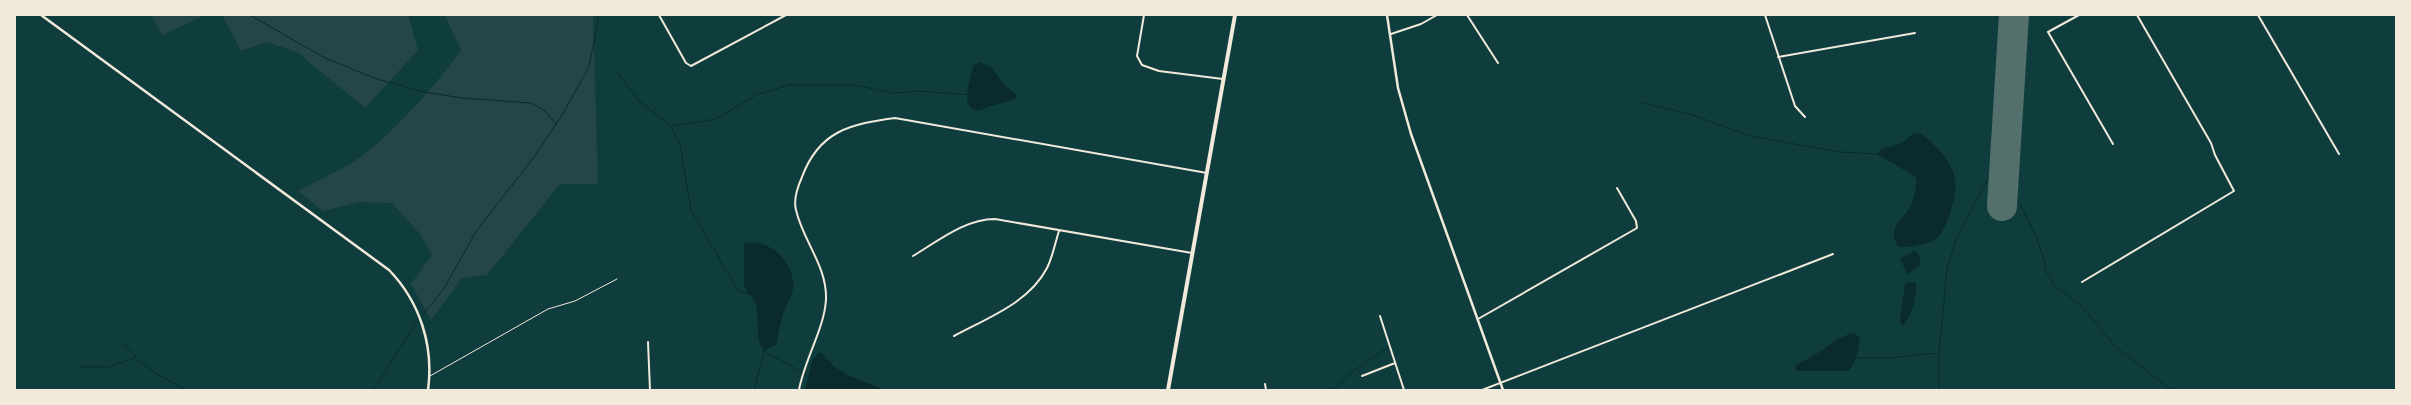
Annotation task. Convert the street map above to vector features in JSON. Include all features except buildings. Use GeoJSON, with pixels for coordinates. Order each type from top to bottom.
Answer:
{"type":"FeatureCollection","features":[{"type":"Feature","properties":{"kind":"highway"},"geometry":{"type":"LineString","coordinates":[[1168,390],[1235,15]]}},
{"type":"Feature","properties":{"kind":"street"},"geometry":{"type":"LineString","coordinates":[[41,15],[389,270],[404,288],[420,318],[427,339],[430,376],[428,390]]}},
{"type":"Feature","properties":{"kind":"street"},"geometry":{"type":"LineString","coordinates":[[659,15],[686,63],[691,66],[786,15]]}},
{"type":"Feature","properties":{"kind":"street"},"geometry":{"type":"LineString","coordinates":[[1144,15],[1138,56],[1142,65],[1159,72],[1223,79]]}},
{"type":"Feature","properties":{"kind":"street"},"geometry":{"type":"LineString","coordinates":[[1387,15],[1398,88],[1411,134],[1503,390]]}},
{"type":"Feature","properties":{"kind":"street"},"geometry":{"type":"LineString","coordinates":[[1390,34],[1421,24],[1437,15]]}},
{"type":"Feature","properties":{"kind":"street"},"geometry":{"type":"LineString","coordinates":[[1467,15],[1498,63]]}},
{"type":"Feature","properties":{"kind":"street"},"geometry":{"type":"LineString","coordinates":[[1764,15],[1795,106],[1806,117]]}},
{"type":"Feature","properties":{"kind":"street"},"geometry":{"type":"LineString","coordinates":[[2079,15],[2048,32],[2113,144]]}},
{"type":"Feature","properties":{"kind":"street"},"geometry":{"type":"LineString","coordinates":[[2082,282],[2234,192],[2214,155],[2211,143],[2137,15]]}},
{"type":"Feature","properties":{"kind":"street"},"geometry":{"type":"LineString","coordinates":[[2258,15],[2339,154]]}},
{"type":"Feature","properties":{"kind":"street"},"geometry":{"type":"LineString","coordinates":[[1778,57],[1915,33]]}},
{"type":"Feature","properties":{"kind":"street"},"geometry":{"type":"LineString","coordinates":[[799,390],[806,363],[823,315],[826,299],[822,271],[796,209],[797,193],[810,158],[824,141],[836,133],[848,127],[895,118],[1206,174]]}},
{"type":"Feature","properties":{"kind":"street"},"geometry":{"type":"LineString","coordinates":[[1478,320],[1608,243],[1637,228],[1636,220],[1617,188]]}},
{"type":"Feature","properties":{"kind":"street"},"geometry":{"type":"LineString","coordinates":[[913,256],[972,222],[983,219],[995,219],[1192,253]]}},
{"type":"Feature","properties":{"kind":"street"},"geometry":{"type":"LineString","coordinates":[[954,336],[1021,299],[1032,289],[1050,260],[1059,230]]}},
{"type":"Feature","properties":{"kind":"street"},"geometry":{"type":"LineString","coordinates":[[1482,390],[1833,254]]}},
{"type":"Feature","properties":{"kind":"street"},"geometry":{"type":"LineString","coordinates":[[1380,316],[1404,390]]}},
{"type":"Feature","properties":{"kind":"street"},"geometry":{"type":"LineString","coordinates":[[648,342],[650,390]]}},
{"type":"Feature","properties":{"kind":"street"},"geometry":{"type":"LineString","coordinates":[[1362,376],[1395,363]]}},
{"type":"Feature","properties":{"kind":"street"},"geometry":{"type":"LineString","coordinates":[[1265,384],[1266,390]]}},
{"type":"Feature","properties":{"kind":"lane"},"geometry":{"type":"LineString","coordinates":[[430,376],[548,309],[575,301],[617,279]]}},
{"type":"Feature","properties":{"kind":"shaded area"},"geometry":{"type":"Polygon","coordinates":[[[151,15],[205,15],[163,35],[151,15]]]}},
{"type":"Feature","properties":{"kind":"shaded area"},"geometry":{"type":"Polygon","coordinates":[[[222,15],[408,15],[418,50],[365,108],[297,52],[267,42],[241,51],[222,15]]]}},
{"type":"Feature","properties":{"kind":"shaded area"},"geometry":{"type":"Polygon","coordinates":[[[445,15],[593,15],[598,184],[560,184],[487,275],[462,278],[431,320],[411,284],[432,255],[420,234],[392,203],[360,202],[323,211],[298,191],[359,158],[386,136],[414,108],[461,50],[445,15]]]}},
{"type":"Feature","properties":{"kind":"shaded area"},"geometry":{"type":"Polygon","coordinates":[[[980,62],[992,68],[1005,86],[1015,93],[1017,98],[980,110],[971,108],[967,98],[969,84],[973,66],[980,62]]]}},
{"type":"Feature","properties":{"kind":"shaded area"},"geometry":{"type":"Polygon","coordinates":[[[1920,133],[1940,151],[1952,168],[1955,180],[1954,197],[1943,231],[1936,239],[1920,245],[1899,247],[1895,240],[1895,229],[1912,202],[1916,188],[1916,178],[1878,154],[1885,148],[1898,145],[1910,136],[1920,133]]]}},
{"type":"Feature","properties":{"kind":"shaded area"},"geometry":{"type":"Polygon","coordinates":[[[751,242],[766,245],[779,254],[788,266],[793,281],[792,295],[784,311],[776,345],[764,351],[759,340],[756,304],[744,284],[744,243],[751,242]]]}},
{"type":"Feature","properties":{"kind":"shaded area"},"geometry":{"type":"Polygon","coordinates":[[[1915,251],[1919,255],[1921,265],[1907,274],[1900,258],[1915,251]]]}},
{"type":"Feature","properties":{"kind":"shaded area"},"geometry":{"type":"Polygon","coordinates":[[[1909,282],[1916,283],[1916,294],[1909,318],[1902,326],[1900,320],[1905,284],[1909,282]]]}},
{"type":"Feature","properties":{"kind":"shaded area"},"geometry":{"type":"Polygon","coordinates":[[[1854,333],[1860,339],[1858,352],[1848,371],[1796,371],[1796,365],[1836,340],[1854,333]]]}},
{"type":"Feature","properties":{"kind":"shaded area"},"geometry":{"type":"Polygon","coordinates":[[[819,353],[822,353],[843,373],[885,390],[805,390],[812,361],[819,353]]]}},
{"type":"Feature","properties":{"kind":"waterway"},"geometry":{"type":"LineString","coordinates":[[250,15],[323,57],[377,79],[424,92],[462,98],[531,103],[544,110],[556,124]]}},
{"type":"Feature","properties":{"kind":"waterway"},"geometry":{"type":"LineString","coordinates":[[421,317],[443,290],[477,230],[528,165],[561,117],[589,67],[599,15]]}},
{"type":"Feature","properties":{"kind":"waterway"},"geometry":{"type":"LineString","coordinates":[[1939,390],[1939,353],[1947,269],[1957,237],[2004,149],[2016,76],[2019,38],[2017,15]]}},
{"type":"Feature","properties":{"kind":"waterway"},"geometry":{"type":"LineString","coordinates":[[616,70],[638,100],[671,126],[680,145],[691,210],[738,291],[750,294]]}},
{"type":"Feature","properties":{"kind":"waterway"},"geometry":{"type":"LineString","coordinates":[[671,126],[716,119],[756,95],[789,85],[853,85],[894,93],[919,91],[969,95]]}},
{"type":"Feature","properties":{"kind":"waterway"},"geometry":{"type":"LineString","coordinates":[[1638,102],[1690,114],[1750,136],[1840,152],[1880,154]]}},
{"type":"Feature","properties":{"kind":"waterway"},"geometry":{"type":"LineString","coordinates":[[1999,160],[2036,237],[2046,271],[2053,284],[2082,307],[2115,346],[2171,390]]}},
{"type":"Feature","properties":{"kind":"waterway"},"geometry":{"type":"LineString","coordinates":[[373,390],[418,320]]}},
{"type":"Feature","properties":{"kind":"waterway"},"geometry":{"type":"LineString","coordinates":[[122,343],[135,355],[135,358],[157,374],[186,390]]}},
{"type":"Feature","properties":{"kind":"waterway"},"geometry":{"type":"LineString","coordinates":[[1333,390],[1353,371],[1391,345]]}},
{"type":"Feature","properties":{"kind":"waterway"},"geometry":{"type":"LineString","coordinates":[[764,351],[807,375]]}},
{"type":"Feature","properties":{"kind":"waterway"},"geometry":{"type":"LineString","coordinates":[[754,390],[764,351]]}},
{"type":"Feature","properties":{"kind":"waterway"},"geometry":{"type":"LineString","coordinates":[[1855,358],[1887,358],[1938,353]]}},
{"type":"Feature","properties":{"kind":"waterway"},"geometry":{"type":"LineString","coordinates":[[79,367],[108,367],[134,358]]}},
{"type":"Feature","properties":{"kind":"runway"},"geometry":{"type":"LineString","coordinates":[[2002,206],[2014,15]]}}]}
